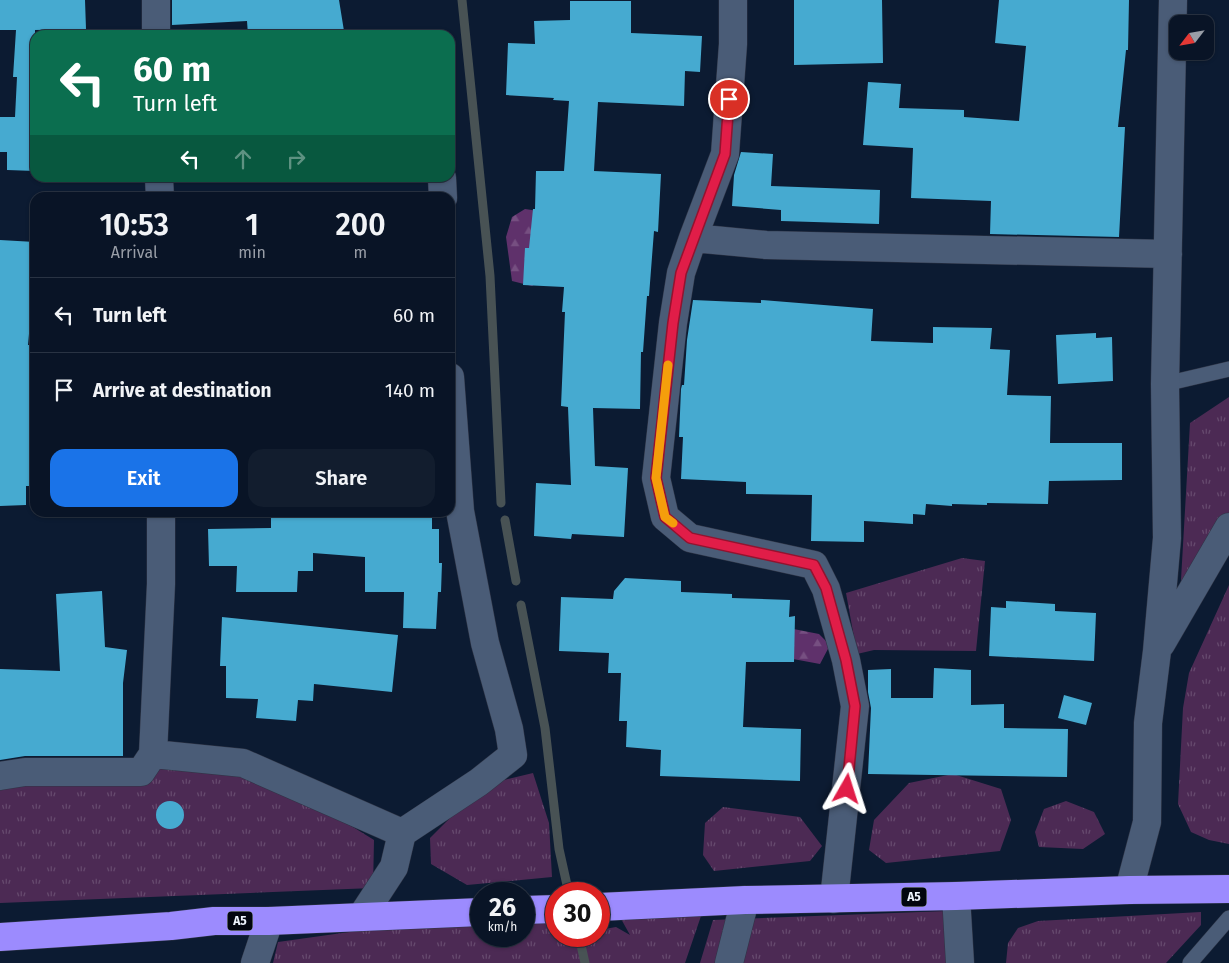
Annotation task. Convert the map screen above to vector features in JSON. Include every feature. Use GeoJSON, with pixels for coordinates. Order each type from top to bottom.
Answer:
{"type":"FeatureCollection","features":[{"type":"Feature","properties":{"kind":"highway","name":"A5"},"geometry":{"type":"LineString","coordinates":[[610,906],[745,900],[1229,889]]}},
{"type":"Feature","properties":{"kind":"highway","name":"A5"},"geometry":{"type":"LineString","coordinates":[[0,938],[214,922],[470,912]]}},
{"type":"Feature","properties":{"kind":"street"},"geometry":{"type":"LineString","coordinates":[[156,0],[156,30]]}},
{"type":"Feature","properties":{"kind":"street"},"geometry":{"type":"LineString","coordinates":[[734,0],[733,44],[725,154],[681,273],[673,323],[656,478],[665,517],[690,538],[814,565],[826,588],[846,660],[855,706],[834,899]]}},
{"type":"Feature","properties":{"kind":"street"},"geometry":{"type":"LineString","coordinates":[[1129,890],[1147,822],[1148,723],[1157,651],[1167,538],[1165,384],[1173,0]]}},
{"type":"Feature","properties":{"kind":"street"},"geometry":{"type":"LineString","coordinates":[[693,238],[766,245],[1168,254]]}},
{"type":"Feature","properties":{"kind":"street"},"geometry":{"type":"LineString","coordinates":[[362,916],[394,867],[402,833],[478,782],[513,755],[509,729],[485,643],[460,511],[455,444]]}},
{"type":"Feature","properties":{"kind":"street"},"geometry":{"type":"LineString","coordinates":[[0,776],[25,772],[141,772],[153,754],[161,584],[161,517]]}},
{"type":"Feature","properties":{"kind":"street"},"geometry":{"type":"LineString","coordinates":[[1157,651],[1229,526]]}},
{"type":"Feature","properties":{"kind":"street"},"geometry":{"type":"LineString","coordinates":[[153,754],[243,763],[402,833]]}},
{"type":"Feature","properties":{"kind":"street"},"geometry":{"type":"LineString","coordinates":[[956,896],[960,963]]}},
{"type":"Feature","properties":{"kind":"street"},"geometry":{"type":"LineString","coordinates":[[729,963],[745,900]]}},
{"type":"Feature","properties":{"kind":"street"},"geometry":{"type":"LineString","coordinates":[[255,963],[269,921]]}},
{"type":"Feature","properties":{"kind":"lane"},"geometry":{"type":"LineString","coordinates":[[1165,384],[1229,369]]}},
{"type":"Feature","properties":{"kind":"lane"},"geometry":{"type":"LineString","coordinates":[[1190,963],[1229,918]]}},
{"type":"Feature","properties":{"kind":"green space"},"geometry":{"type":"Polygon","coordinates":[[[525,209],[545,212],[555,271],[532,286],[512,281],[506,237],[512,217],[525,209]]]}},
{"type":"Feature","properties":{"kind":"green space"},"geometry":{"type":"Polygon","coordinates":[[[1229,397],[1229,521],[1179,615],[1190,423],[1229,397]]]}},
{"type":"Feature","properties":{"kind":"green space"},"geometry":{"type":"Polygon","coordinates":[[[962,558],[985,561],[976,651],[874,650],[857,654],[846,593],[962,558]]]}},
{"type":"Feature","properties":{"kind":"green space"},"geometry":{"type":"Polygon","coordinates":[[[1229,585],[1229,844],[1209,840],[1191,832],[1178,804],[1183,708],[1189,673],[1229,585]]]}},
{"type":"Feature","properties":{"kind":"green space"},"geometry":{"type":"Polygon","coordinates":[[[763,623],[819,634],[830,645],[820,664],[777,656],[763,623]]]}},
{"type":"Feature","properties":{"kind":"green space"},"geometry":{"type":"Polygon","coordinates":[[[164,762],[235,768],[353,827],[374,840],[373,888],[0,903],[0,781],[164,762]]]}},
{"type":"Feature","properties":{"kind":"green space"},"geometry":{"type":"Polygon","coordinates":[[[533,773],[549,823],[552,877],[499,882],[470,882],[470,885],[467,885],[431,864],[430,838],[483,785],[533,773]]]}},
{"type":"Feature","properties":{"kind":"green space"},"geometry":{"type":"Polygon","coordinates":[[[953,774],[1001,789],[1011,820],[1000,851],[886,863],[869,850],[874,820],[909,783],[953,774]]]}},
{"type":"Feature","properties":{"kind":"green space"},"geometry":{"type":"Polygon","coordinates":[[[1066,801],[1094,812],[1105,834],[1083,849],[1039,847],[1035,832],[1044,809],[1066,801]]]}},
{"type":"Feature","properties":{"kind":"green space"},"geometry":{"type":"Polygon","coordinates":[[[723,807],[800,817],[822,846],[810,861],[714,871],[703,855],[705,823],[723,807]]]}},
{"type":"Feature","properties":{"kind":"green space"},"geometry":{"type":"Polygon","coordinates":[[[947,911],[951,963],[700,963],[713,920],[947,911]]]}},
{"type":"Feature","properties":{"kind":"green space"},"geometry":{"type":"Polygon","coordinates":[[[1201,912],[1201,925],[1166,963],[1006,963],[1008,943],[1018,928],[1038,921],[1201,912]]]}},
{"type":"Feature","properties":{"kind":"green space"},"geometry":{"type":"Polygon","coordinates":[[[701,916],[685,963],[273,963],[278,942],[385,927],[470,923],[470,947],[535,947],[535,919],[545,919],[545,947],[610,947],[610,928],[616,927],[630,935],[620,917],[701,916]]]}},
{"type":"Feature","properties":{"kind":"building"},"geometry":{"type":"Polygon","coordinates":[[[0,0],[85,0],[86,29],[30,30],[30,171],[7,170],[7,152],[0,152],[0,117],[15,117],[17,77],[13,77],[16,30],[0,30],[0,0]]]}},
{"type":"Feature","properties":{"kind":"building"},"geometry":{"type":"Polygon","coordinates":[[[172,0],[339,0],[344,30],[248,30],[247,21],[172,25],[172,0]]]}},
{"type":"Feature","properties":{"kind":"building"},"geometry":{"type":"Polygon","coordinates":[[[794,0],[882,0],[883,63],[794,65],[794,0]]]}},
{"type":"Feature","properties":{"kind":"building"},"geometry":{"type":"Polygon","coordinates":[[[999,0],[1129,0],[1128,50],[1126,50],[1118,127],[1125,127],[1119,237],[990,234],[991,201],[911,198],[913,148],[863,145],[868,82],[901,84],[899,108],[964,110],[964,117],[1019,121],[1026,46],[995,43],[999,0]]]}},
{"type":"Feature","properties":{"kind":"building"},"geometry":{"type":"Polygon","coordinates":[[[570,1],[631,1],[631,33],[702,36],[700,72],[685,71],[684,106],[598,102],[594,171],[661,174],[658,232],[654,231],[643,352],[641,352],[640,409],[593,408],[595,466],[628,468],[624,537],[572,534],[571,539],[534,536],[536,483],[571,485],[568,407],[561,406],[565,312],[562,312],[564,287],[523,285],[525,248],[529,248],[533,209],[535,209],[536,171],[564,171],[569,101],[553,100],[554,98],[506,95],[508,43],[535,44],[534,21],[570,20],[570,1]]]}},
{"type":"Feature","properties":{"kind":"building"},"geometry":{"type":"Polygon","coordinates":[[[741,152],[773,154],[771,186],[880,190],[879,224],[781,221],[781,210],[732,206],[734,175],[741,152]]]}},
{"type":"Feature","properties":{"kind":"building"},"geometry":{"type":"Polygon","coordinates":[[[0,240],[30,242],[30,323],[28,345],[30,345],[30,486],[26,486],[26,505],[0,506],[0,240]]]}},
{"type":"Feature","properties":{"kind":"building"},"geometry":{"type":"Polygon","coordinates":[[[693,300],[761,303],[761,300],[873,309],[871,341],[933,343],[933,327],[992,328],[990,349],[1010,350],[1007,395],[1051,396],[1050,443],[1122,443],[1122,480],[1049,481],[1048,504],[987,503],[987,505],[952,504],[952,506],[926,504],[925,515],[913,514],[913,524],[864,521],[864,542],[811,541],[812,495],[746,494],[746,482],[681,479],[683,437],[679,437],[681,389],[682,385],[684,385],[687,340],[693,300]]]}},
{"type":"Feature","properties":{"kind":"building"},"geometry":{"type":"Polygon","coordinates":[[[1096,333],[1096,338],[1112,337],[1113,381],[1058,384],[1056,335],[1096,333]]]}},
{"type":"Feature","properties":{"kind":"building"},"geometry":{"type":"Polygon","coordinates":[[[271,517],[432,517],[432,529],[439,529],[439,563],[442,563],[441,592],[438,592],[436,629],[403,628],[404,592],[365,592],[365,557],[313,553],[313,571],[298,571],[297,592],[236,592],[237,566],[209,566],[208,529],[271,528],[271,517]]]}},
{"type":"Feature","properties":{"kind":"building"},"geometry":{"type":"Polygon","coordinates":[[[625,578],[681,581],[681,592],[732,594],[732,598],[790,600],[789,617],[795,616],[794,662],[746,662],[743,727],[801,729],[800,781],[660,776],[661,750],[626,747],[627,721],[619,721],[621,673],[608,673],[609,653],[559,651],[561,597],[613,599],[614,591],[625,578]]]}},
{"type":"Feature","properties":{"kind":"building"},"geometry":{"type":"Polygon","coordinates":[[[102,591],[105,647],[127,650],[123,683],[123,756],[25,756],[0,760],[0,669],[60,671],[56,594],[102,591]]]}},
{"type":"Feature","properties":{"kind":"building"},"geometry":{"type":"Polygon","coordinates":[[[1006,601],[1055,604],[1055,611],[1096,613],[1094,661],[989,656],[991,607],[1006,608],[1006,601]]]}},
{"type":"Feature","properties":{"kind":"building"},"geometry":{"type":"Polygon","coordinates":[[[222,617],[398,635],[392,692],[314,684],[313,701],[298,700],[296,721],[256,718],[258,699],[226,698],[226,666],[220,666],[222,617]]]}},
{"type":"Feature","properties":{"kind":"building"},"geometry":{"type":"Polygon","coordinates":[[[934,668],[971,670],[971,705],[1004,704],[1004,728],[1068,729],[1067,777],[868,774],[871,708],[868,692],[868,670],[891,669],[891,698],[933,698],[934,668]]]}},
{"type":"Feature","properties":{"kind":"building"},"geometry":{"type":"Polygon","coordinates":[[[1064,695],[1092,703],[1086,725],[1058,718],[1064,695]]]}},
{"type":"Feature","properties":{"kind":"building"},"geometry":{"type":"Polygon","coordinates":[[[170,801],[180,805],[184,815],[180,825],[170,829],[160,825],[156,815],[160,805],[170,801]]]}},
{"type":"Feature","properties":{"kind":"waterway"},"geometry":{"type":"LineString","coordinates":[[462,0],[490,276],[501,503]]}},
{"type":"Feature","properties":{"kind":"waterway"},"geometry":{"type":"LineString","coordinates":[[505,520],[516,581]]}},
{"type":"Feature","properties":{"kind":"waterway"},"geometry":{"type":"LineString","coordinates":[[521,605],[545,728],[559,849],[566,882]]}},
{"type":"Feature","properties":{"kind":"waterway"},"geometry":{"type":"LineString","coordinates":[[581,947],[585,963]]}},
{"type":"Feature","properties":{"kind":"slow traffic"},"geometry":{"type":"LineString","coordinates":[[668,365],[656,478],[665,517],[673,523]]}},
{"type":"Feature","properties":{"kind":"route"},"geometry":{"type":"LineString","coordinates":[[729,99],[725,154],[681,273],[673,323],[656,478],[665,517],[690,538],[814,565],[826,588],[846,660],[855,706],[847,789]]}}]}
